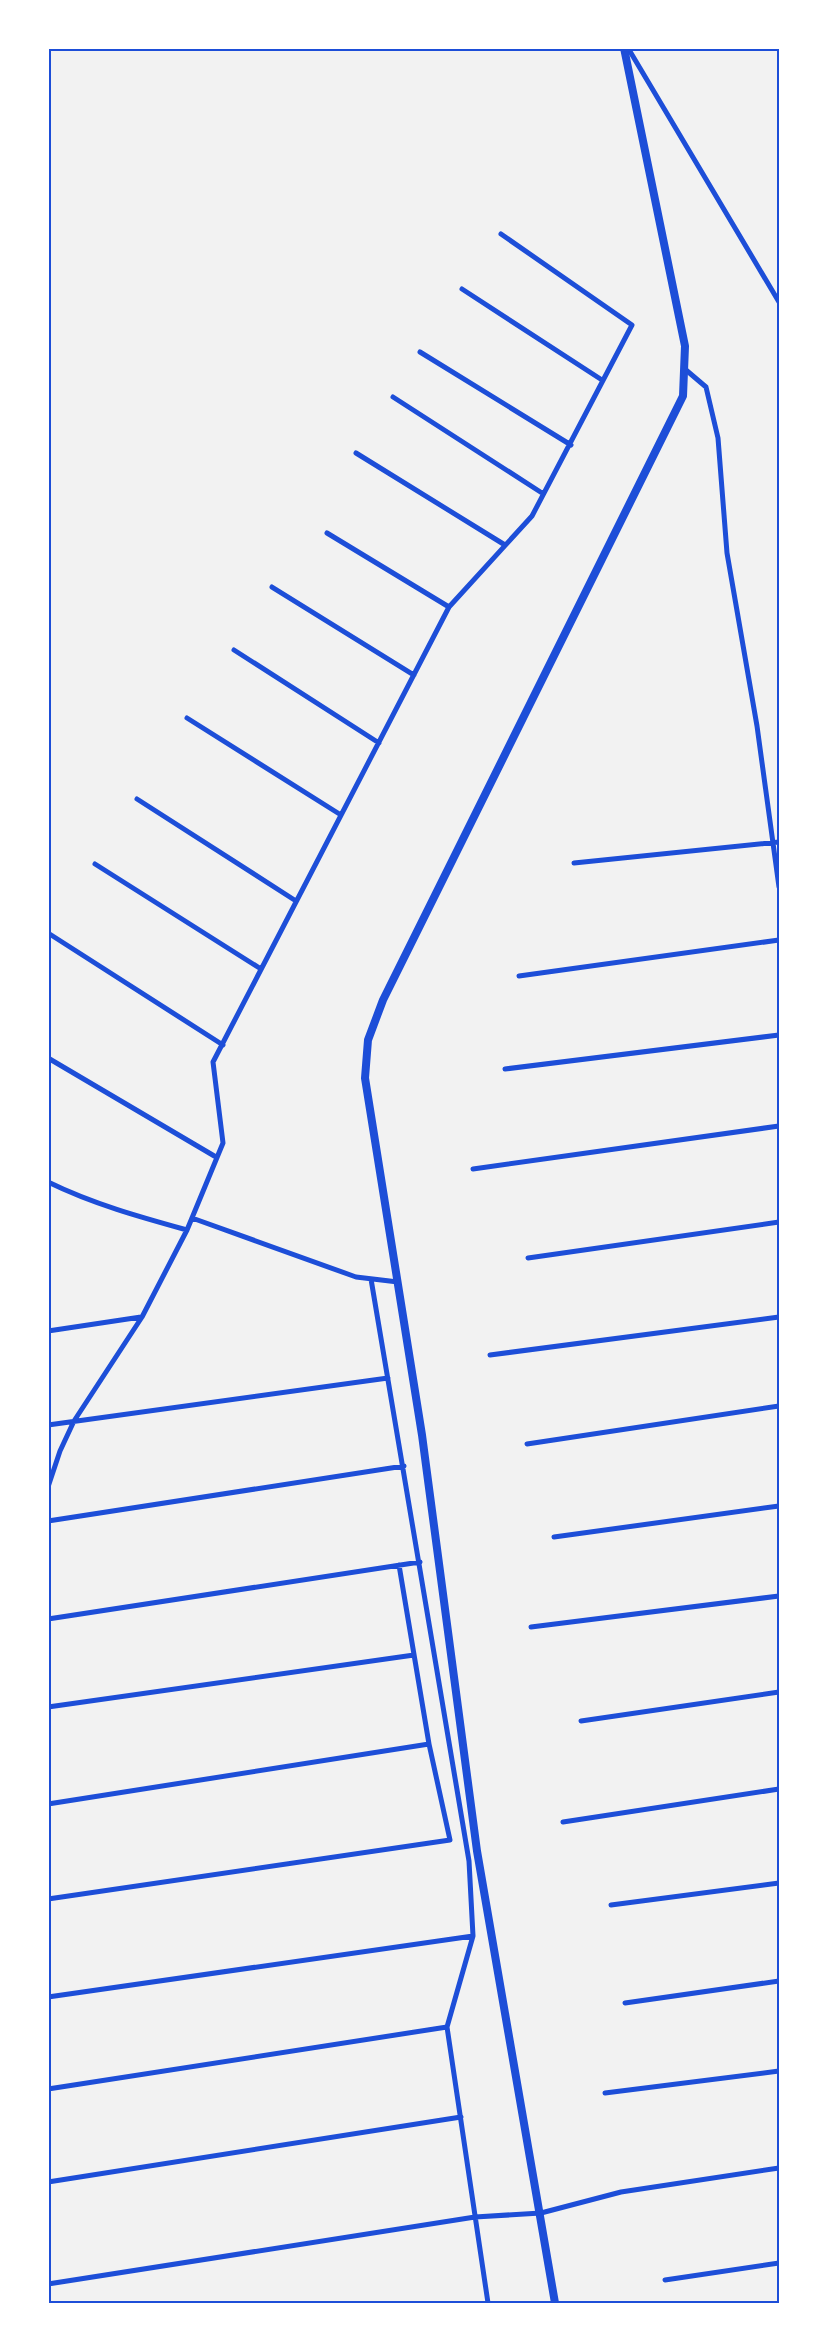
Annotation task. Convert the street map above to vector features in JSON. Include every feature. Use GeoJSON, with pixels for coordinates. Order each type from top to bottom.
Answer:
{"type":"FeatureCollection","features":[{"type":"Feature","properties":{"kind":"highway"},"geometry":{"type":"LineString","coordinates":[[555,2303],[477,1851],[422,1435],[365,1078],[368,1040],[388,989],[683,396],[686,370],[685,345],[624,48]]}},
{"type":"Feature","properties":{"kind":"street"},"geometry":{"type":"LineString","coordinates":[[628,48],[779,302]]}},
{"type":"Feature","properties":{"kind":"street"},"geometry":{"type":"LineString","coordinates":[[48,1488],[60,1451],[74,1421],[142,1317],[187,1230],[223,1143],[213,1062],[449,607],[532,516],[542,493],[571,445],[602,380],[632,325],[501,234]]}},
{"type":"Feature","properties":{"kind":"street"},"geometry":{"type":"LineString","coordinates":[[462,289],[602,380]]}},
{"type":"Feature","properties":{"kind":"street"},"geometry":{"type":"LineString","coordinates":[[420,352],[571,445]]}},
{"type":"Feature","properties":{"kind":"street"},"geometry":{"type":"LineString","coordinates":[[686,370],[706,387],[718,438],[728,554],[776,843],[779,887]]}},
{"type":"Feature","properties":{"kind":"street"},"geometry":{"type":"LineString","coordinates":[[393,397],[542,493]]}},
{"type":"Feature","properties":{"kind":"street"},"geometry":{"type":"LineString","coordinates":[[356,453],[505,545]]}},
{"type":"Feature","properties":{"kind":"street"},"geometry":{"type":"LineString","coordinates":[[327,533],[449,607]]}},
{"type":"Feature","properties":{"kind":"street"},"geometry":{"type":"LineString","coordinates":[[272,587],[414,675]]}},
{"type":"Feature","properties":{"kind":"street"},"geometry":{"type":"LineString","coordinates":[[234,650],[379,743]]}},
{"type":"Feature","properties":{"kind":"street"},"geometry":{"type":"LineString","coordinates":[[187,718],[341,815]]}},
{"type":"Feature","properties":{"kind":"street"},"geometry":{"type":"LineString","coordinates":[[137,799],[296,901]]}},
{"type":"Feature","properties":{"kind":"street"},"geometry":{"type":"LineString","coordinates":[[574,863],[776,843]]}},
{"type":"Feature","properties":{"kind":"street"},"geometry":{"type":"LineString","coordinates":[[95,864],[261,969]]}},
{"type":"Feature","properties":{"kind":"street"},"geometry":{"type":"LineString","coordinates":[[48,933],[223,1045]]}},
{"type":"Feature","properties":{"kind":"street"},"geometry":{"type":"LineString","coordinates":[[519,976],[779,940]]}},
{"type":"Feature","properties":{"kind":"street"},"geometry":{"type":"LineString","coordinates":[[505,1069],[779,1035]]}},
{"type":"Feature","properties":{"kind":"street"},"geometry":{"type":"LineString","coordinates":[[48,1058],[216,1157]]}},
{"type":"Feature","properties":{"kind":"street"},"geometry":{"type":"LineString","coordinates":[[473,1170],[779,1126]]}},
{"type":"Feature","properties":{"kind":"street"},"geometry":{"type":"LineString","coordinates":[[49,1184],[129,1214],[187,1230]]}},
{"type":"Feature","properties":{"kind":"street"},"geometry":{"type":"LineString","coordinates":[[192,1218],[356,1277],[398,1282]]}},
{"type":"Feature","properties":{"kind":"street"},"geometry":{"type":"LineString","coordinates":[[528,1258],[779,1222]]}},
{"type":"Feature","properties":{"kind":"street"},"geometry":{"type":"LineString","coordinates":[[371,1279],[469,1861],[473,1936],[447,2027],[488,2303]]}},
{"type":"Feature","properties":{"kind":"street"},"geometry":{"type":"LineString","coordinates":[[48,1331],[142,1317]]}},
{"type":"Feature","properties":{"kind":"street"},"geometry":{"type":"LineString","coordinates":[[490,1355],[779,1317]]}},
{"type":"Feature","properties":{"kind":"street"},"geometry":{"type":"LineString","coordinates":[[48,1425],[388,1378]]}},
{"type":"Feature","properties":{"kind":"street"},"geometry":{"type":"LineString","coordinates":[[527,1444],[779,1406]]}},
{"type":"Feature","properties":{"kind":"street"},"geometry":{"type":"LineString","coordinates":[[48,1521],[404,1466]]}},
{"type":"Feature","properties":{"kind":"street"},"geometry":{"type":"LineString","coordinates":[[554,1537],[779,1506]]}},
{"type":"Feature","properties":{"kind":"street"},"geometry":{"type":"LineString","coordinates":[[48,1619],[420,1562]]}},
{"type":"Feature","properties":{"kind":"street"},"geometry":{"type":"LineString","coordinates":[[48,1899],[450,1840],[429,1744],[399,1565]]}},
{"type":"Feature","properties":{"kind":"street"},"geometry":{"type":"LineString","coordinates":[[531,1627],[779,1596]]}},
{"type":"Feature","properties":{"kind":"street"},"geometry":{"type":"LineString","coordinates":[[48,1707],[414,1654]]}},
{"type":"Feature","properties":{"kind":"street"},"geometry":{"type":"LineString","coordinates":[[581,1721],[779,1692]]}},
{"type":"Feature","properties":{"kind":"street"},"geometry":{"type":"LineString","coordinates":[[48,1804],[429,1744]]}},
{"type":"Feature","properties":{"kind":"street"},"geometry":{"type":"LineString","coordinates":[[562,1822],[779,1789]]}},
{"type":"Feature","properties":{"kind":"street"},"geometry":{"type":"LineString","coordinates":[[611,1905],[779,1883]]}},
{"type":"Feature","properties":{"kind":"street"},"geometry":{"type":"LineString","coordinates":[[48,1996],[473,1936]]}},
{"type":"Feature","properties":{"kind":"street"},"geometry":{"type":"LineString","coordinates":[[626,2003],[779,1981]]}},
{"type":"Feature","properties":{"kind":"street"},"geometry":{"type":"LineString","coordinates":[[48,2089],[447,2027]]}},
{"type":"Feature","properties":{"kind":"street"},"geometry":{"type":"LineString","coordinates":[[605,2093],[779,2071]]}},
{"type":"Feature","properties":{"kind":"street"},"geometry":{"type":"LineString","coordinates":[[48,2182],[461,2117]]}},
{"type":"Feature","properties":{"kind":"street"},"geometry":{"type":"LineString","coordinates":[[48,2284],[475,2217],[541,2213],[621,2192],[779,2168]]}},
{"type":"Feature","properties":{"kind":"street"},"geometry":{"type":"LineString","coordinates":[[665,2280],[779,2263]]}}]}
